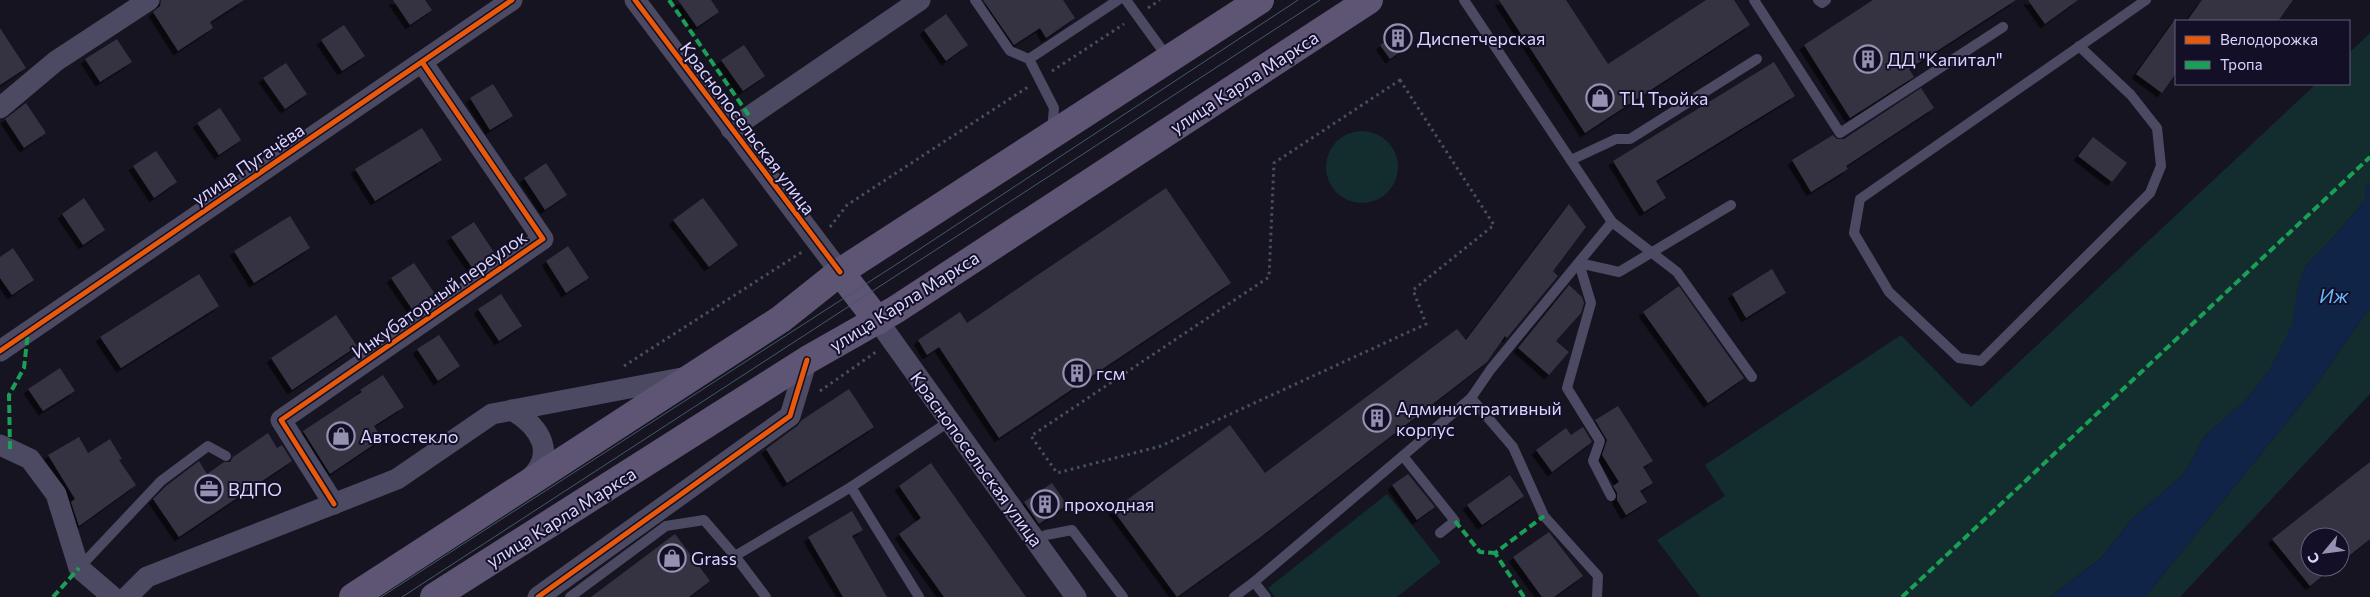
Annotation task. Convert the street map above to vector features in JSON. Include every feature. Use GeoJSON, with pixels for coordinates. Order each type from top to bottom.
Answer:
{"type":"FeatureCollection","features":[{"type":"Feature","properties":{"kind":"main road"},"geometry":{"type":"LineString","coordinates":[[353,597],[781,319],[840,272],[1260,0]]}},
{"type":"Feature","properties":{"kind":"main road","name":"улица Карла Маркса"},"geometry":{"type":"LineString","coordinates":[[434,597],[807,360],[878,321],[1369,0]]}},
{"type":"Feature","properties":{"kind":"main road"},"geometry":{"type":"LineString","coordinates":[[840,272],[878,321]]}},
{"type":"Feature","properties":{"kind":"street"},"geometry":{"type":"LineString","coordinates":[[0,108],[56,61],[149,0]]}},
{"type":"Feature","properties":{"kind":"street","name":"улица Пугачёва"},"geometry":{"type":"LineString","coordinates":[[0,351],[512,0]]}},
{"type":"Feature","properties":{"kind":"street","name":"Краснопосельская улица"},"geometry":{"type":"LineString","coordinates":[[635,0],[731,130],[840,272]]}},
{"type":"Feature","properties":{"kind":"street"},"geometry":{"type":"LineString","coordinates":[[731,130],[920,0]]}},
{"type":"Feature","properties":{"kind":"street","name":"Инкубаторный переулок"},"geometry":{"type":"LineString","coordinates":[[334,504],[281,420],[542,239],[422,62]]}},
{"type":"Feature","properties":{"kind":"street","name":"Краснопосельская улица"},"geometry":{"type":"LineString","coordinates":[[878,321],[1076,597]]}},
{"type":"Feature","properties":{"kind":"street"},"geometry":{"type":"LineString","coordinates":[[538,597],[790,416],[807,360]]}},
{"type":"Feature","properties":{"kind":"street"},"geometry":{"type":"LineString","coordinates":[[127,597],[147,577],[397,480],[492,414],[695,375]]}},
{"type":"Feature","properties":{"kind":"street"},"geometry":{"type":"LineString","coordinates":[[512,410],[528,420],[541,436],[544,453],[540,470],[516,491]]}},
{"type":"Feature","properties":{"kind":"street"},"geometry":{"type":"LineString","coordinates":[[0,445],[30,459],[56,494],[79,568],[113,597]]}},
{"type":"Feature","properties":{"kind":"lane"},"geometry":{"type":"LineString","coordinates":[[976,0],[1010,52],[1029,59],[1038,80],[1054,108],[1051,135]]}},
{"type":"Feature","properties":{"kind":"lane"},"geometry":{"type":"LineString","coordinates":[[1029,59],[1118,0]]}},
{"type":"Feature","properties":{"kind":"lane"},"geometry":{"type":"LineString","coordinates":[[1126,0],[1169,59]]}},
{"type":"Feature","properties":{"kind":"lane"},"geometry":{"type":"LineString","coordinates":[[1464,0],[1612,222],[1677,272],[1752,377]]}},
{"type":"Feature","properties":{"kind":"lane"},"geometry":{"type":"LineString","coordinates":[[1754,0],[1840,133],[2003,27]]}},
{"type":"Feature","properties":{"kind":"lane"},"geometry":{"type":"LineString","coordinates":[[1818,0],[1822,3],[1826,0]]}},
{"type":"Feature","properties":{"kind":"lane"},"geometry":{"type":"LineString","coordinates":[[2079,46],[2131,95],[2157,128],[2161,166],[2150,193],[1981,361],[1959,358],[1889,292],[1854,233],[1860,200],[2079,46],[2146,0]]}},
{"type":"Feature","properties":{"kind":"lane"},"geometry":{"type":"LineString","coordinates":[[1571,160],[1616,140],[1630,139],[1757,59]]}},
{"type":"Feature","properties":{"kind":"lane"},"geometry":{"type":"LineString","coordinates":[[1579,263],[1619,272],[1731,205]]}},
{"type":"Feature","properties":{"kind":"lane"},"geometry":{"type":"LineString","coordinates":[[1234,597],[1471,398],[1491,369],[1612,222]]}},
{"type":"Feature","properties":{"kind":"lane"},"geometry":{"type":"LineString","coordinates":[[1579,263],[1591,303],[1567,388],[1600,441],[1593,461],[1611,496]]}},
{"type":"Feature","properties":{"kind":"lane"},"geometry":{"type":"LineString","coordinates":[[1471,398],[1513,447],[1544,516],[1598,576],[1597,597]]}},
{"type":"Feature","properties":{"kind":"lane"},"geometry":{"type":"LineString","coordinates":[[735,556],[851,487],[950,421]]}},
{"type":"Feature","properties":{"kind":"lane"},"geometry":{"type":"LineString","coordinates":[[79,568],[160,481],[208,446],[226,456]]}},
{"type":"Feature","properties":{"kind":"lane"},"geometry":{"type":"LineString","coordinates":[[1403,456],[1455,521],[1440,533]]}},
{"type":"Feature","properties":{"kind":"lane"},"geometry":{"type":"LineString","coordinates":[[851,487],[919,597]]}},
{"type":"Feature","properties":{"kind":"lane"},"geometry":{"type":"LineString","coordinates":[[570,597],[666,526],[704,520],[735,556],[766,597]]}},
{"type":"Feature","properties":{"kind":"lane"},"geometry":{"type":"LineString","coordinates":[[1036,541],[1046,535],[1072,530],[1123,597]]}},
{"type":"Feature","properties":{"kind":"lane"},"geometry":{"type":"LineString","coordinates":[[1254,582],[1266,597]]}},
{"type":"Feature","properties":{"kind":"path"},"geometry":{"type":"LineString","coordinates":[[818,242],[847,205],[1160,0]]}},
{"type":"Feature","properties":{"kind":"path"},"geometry":{"type":"LineString","coordinates":[[1400,80],[1494,225],[1413,290],[1426,324],[1161,446],[1058,473],[1032,436],[1269,277],[1274,163],[1400,80]]}},
{"type":"Feature","properties":{"kind":"green space"},"geometry":{"type":"Polygon","coordinates":[[[2370,33],[2370,183],[2367,185],[2365,200],[2305,267],[2298,288],[2293,325],[2269,371],[2247,399],[2205,436],[2184,474],[2132,519],[2101,558],[2050,597],[1700,597],[1657,540],[1725,496],[1705,465],[1901,335],[1971,407],[2315,85],[2350,85],[2350,52],[2370,33]]]}},
{"type":"Feature","properties":{"kind":"green space"},"geometry":{"type":"Polygon","coordinates":[[[1362,131],[1382,137],[1392,147],[1398,167],[1392,187],[1382,197],[1362,203],[1342,197],[1332,187],[1326,167],[1332,147],[1342,137],[1362,131]]]}},
{"type":"Feature","properties":{"kind":"green space"},"geometry":{"type":"Polygon","coordinates":[[[2370,307],[2370,394],[2180,597],[2145,597],[2311,392],[2370,307]]]}},
{"type":"Feature","properties":{"kind":"green space"},"geometry":{"type":"Polygon","coordinates":[[[1387,494],[1441,562],[1397,597],[1275,597],[1268,588],[1387,494]]]}},
{"type":"Feature","properties":{"kind":"water","name":"Иж"},"geometry":{"type":"Polygon","coordinates":[[[2370,183],[2370,307],[2311,392],[2145,597],[2050,597],[2101,558],[2132,519],[2184,474],[2205,436],[2247,399],[2269,371],[2292,325],[2298,288],[2305,267],[2365,200],[2367,185],[2370,183]]]}},
{"type":"Feature","properties":{"kind":"building"},"geometry":{"type":"Polygon","coordinates":[[[161,0],[244,0],[210,22],[213,28],[178,51],[153,12],[160,6],[161,0]]]}},
{"type":"Feature","properties":{"kind":"building"},"geometry":{"type":"Polygon","coordinates":[[[393,0],[425,0],[432,10],[410,25],[393,0]]]}},
{"type":"Feature","properties":{"kind":"building"},"geometry":{"type":"Polygon","coordinates":[[[678,0],[711,0],[719,12],[697,27],[678,0]]]}},
{"type":"Feature","properties":{"kind":"building"},"geometry":{"type":"Polygon","coordinates":[[[983,0],[1063,0],[1075,18],[1046,38],[1040,28],[1014,45],[983,0]]]}},
{"type":"Feature","properties":{"kind":"building","name":"ТЦ Тройка"},"geometry":{"type":"Polygon","coordinates":[[[1499,0],[1566,0],[1608,64],[1706,0],[1734,0],[1750,25],[1585,133],[1499,0]]]}},
{"type":"Feature","properties":{"kind":"building","name":"ДД \"Капитал\""},"geometry":{"type":"Polygon","coordinates":[[[1873,0],[2016,0],[1909,69],[1914,77],[1850,118],[1804,45],[1873,0]]]}},
{"type":"Feature","properties":{"kind":"building"},"geometry":{"type":"Polygon","coordinates":[[[2028,0],[2078,0],[2045,24],[2028,0]]]}},
{"type":"Feature","properties":{"kind":"building"},"geometry":{"type":"Polygon","coordinates":[[[2202,0],[2293,0],[2279,20],[2188,20],[2202,0]]]}},
{"type":"Feature","properties":{"kind":"building"},"geometry":{"type":"Polygon","coordinates":[[[946,14],[968,45],[946,61],[924,30],[946,14]]]}},
{"type":"Feature","properties":{"kind":"building"},"geometry":{"type":"Polygon","coordinates":[[[2176,18],[2175,74],[2162,93],[2136,74],[2176,18]]]}},
{"type":"Feature","properties":{"kind":"building"},"geometry":{"type":"Polygon","coordinates":[[[344,25],[365,56],[342,71],[321,40],[344,25]]]}},
{"type":"Feature","properties":{"kind":"building"},"geometry":{"type":"Polygon","coordinates":[[[0,28],[26,68],[0,85],[0,28]]]}},
{"type":"Feature","properties":{"kind":"building","name":"Диспетчерская"},"geometry":{"type":"Polygon","coordinates":[[[1401,31],[1410,45],[1390,59],[1380,45],[1401,31]]]}},
{"type":"Feature","properties":{"kind":"building"},"geometry":{"type":"Polygon","coordinates":[[[117,39],[132,62],[100,82],[85,59],[117,39]]]}},
{"type":"Feature","properties":{"kind":"building"},"geometry":{"type":"Polygon","coordinates":[[[744,45],[765,76],[743,91],[721,60],[744,45]]]}},
{"type":"Feature","properties":{"kind":"building"},"geometry":{"type":"Polygon","coordinates":[[[1774,62],[1795,96],[1656,181],[1666,198],[1644,212],[1613,161],[1774,62]]]}},
{"type":"Feature","properties":{"kind":"building"},"geometry":{"type":"Polygon","coordinates":[[[286,63],[307,94],[285,109],[263,78],[286,63]]]}},
{"type":"Feature","properties":{"kind":"building"},"geometry":{"type":"Polygon","coordinates":[[[493,84],[513,116],[490,130],[470,98],[493,84]]]}},
{"type":"Feature","properties":{"kind":"building"},"geometry":{"type":"Polygon","coordinates":[[[1921,88],[1934,108],[1846,166],[1848,169],[1811,192],[1792,160],[1833,135],[1837,139],[1844,139],[1921,88]]]}},
{"type":"Feature","properties":{"kind":"building"},"geometry":{"type":"Polygon","coordinates":[[[26,103],[46,133],[24,148],[5,119],[26,103]]]}},
{"type":"Feature","properties":{"kind":"building"},"geometry":{"type":"Polygon","coordinates":[[[220,108],[241,140],[219,155],[197,123],[220,108]]]}},
{"type":"Feature","properties":{"kind":"building"},"geometry":{"type":"Polygon","coordinates":[[[422,128],[442,160],[375,201],[355,169],[422,128]]]}},
{"type":"Feature","properties":{"kind":"building"},"geometry":{"type":"Polygon","coordinates":[[[2093,137],[2127,163],[2112,182],[2078,156],[2093,137]]]}},
{"type":"Feature","properties":{"kind":"building"},"geometry":{"type":"Polygon","coordinates":[[[156,151],[177,182],[154,198],[133,166],[156,151]]]}},
{"type":"Feature","properties":{"kind":"building"},"geometry":{"type":"Polygon","coordinates":[[[546,163],[567,195],[545,210],[524,178],[546,163]]]}},
{"type":"Feature","properties":{"kind":"building"},"geometry":{"type":"Polygon","coordinates":[[[1166,188],[1231,283],[999,438],[939,347],[927,355],[918,340],[960,312],[967,323],[1166,188]]]}},
{"type":"Feature","properties":{"kind":"building"},"geometry":{"type":"Polygon","coordinates":[[[84,198],[105,230],[83,245],[62,214],[84,198]]]}},
{"type":"Feature","properties":{"kind":"building"},"geometry":{"type":"Polygon","coordinates":[[[703,198],[738,245],[709,267],[673,220],[703,198]]]}},
{"type":"Feature","properties":{"kind":"building"},"geometry":{"type":"Polygon","coordinates":[[[1569,204],[1586,227],[1553,271],[1558,276],[1507,338],[1505,336],[1487,362],[1258,539],[1177,597],[1113,510],[1230,425],[1265,473],[1457,329],[1466,340],[1569,204]]]}},
{"type":"Feature","properties":{"kind":"building"},"geometry":{"type":"Polygon","coordinates":[[[290,216],[310,248],[254,283],[234,251],[290,216]]]}},
{"type":"Feature","properties":{"kind":"building"},"geometry":{"type":"Polygon","coordinates":[[[474,222],[495,254],[473,269],[451,237],[474,222]]]}},
{"type":"Feature","properties":{"kind":"building"},"geometry":{"type":"Polygon","coordinates":[[[568,246],[589,278],[566,293],[546,261],[568,246]]]}},
{"type":"Feature","properties":{"kind":"building"},"geometry":{"type":"Polygon","coordinates":[[[13,248],[34,280],[12,295],[0,278],[0,257],[13,248]]]}},
{"type":"Feature","properties":{"kind":"building"},"geometry":{"type":"Polygon","coordinates":[[[414,263],[435,294],[412,309],[391,278],[414,263]]]}},
{"type":"Feature","properties":{"kind":"building"},"geometry":{"type":"Polygon","coordinates":[[[1772,269],[1786,293],[1746,318],[1732,294],[1772,269]]]}},
{"type":"Feature","properties":{"kind":"building"},"geometry":{"type":"Polygon","coordinates":[[[199,274],[219,306],[121,368],[100,337],[199,274]]]}},
{"type":"Feature","properties":{"kind":"building"},"geometry":{"type":"Polygon","coordinates":[[[1569,285],[1582,297],[1584,303],[1581,313],[1556,341],[1569,352],[1549,375],[1518,348],[1569,285]]]}},
{"type":"Feature","properties":{"kind":"building"},"geometry":{"type":"Polygon","coordinates":[[[1679,286],[1744,378],[1708,403],[1643,312],[1679,286]]]}},
{"type":"Feature","properties":{"kind":"building"},"geometry":{"type":"Polygon","coordinates":[[[501,294],[522,326],[499,341],[478,309],[501,294]]]}},
{"type":"Feature","properties":{"kind":"building"},"geometry":{"type":"Polygon","coordinates":[[[336,315],[357,346],[292,390],[271,358],[336,315]]]}},
{"type":"Feature","properties":{"kind":"building"},"geometry":{"type":"Polygon","coordinates":[[[439,335],[460,366],[438,381],[417,349],[439,335]]]}},
{"type":"Feature","properties":{"kind":"building"},"geometry":{"type":"Polygon","coordinates":[[[60,368],[75,391],[43,411],[28,389],[60,368]]]}},
{"type":"Feature","properties":{"kind":"building","name":"Автостекло"},"geometry":{"type":"Polygon","coordinates":[[[383,375],[404,407],[374,426],[382,439],[330,474],[303,431],[362,392],[360,390],[383,375]]]}},
{"type":"Feature","properties":{"kind":"building"},"geometry":{"type":"Polygon","coordinates":[[[849,389],[874,427],[787,483],[766,449],[797,426],[802,420],[849,389]]]}},
{"type":"Feature","properties":{"kind":"building"},"geometry":{"type":"Polygon","coordinates":[[[1618,406],[1653,461],[1643,467],[1653,483],[1640,491],[1647,502],[1626,515],[1617,500],[1617,493],[1613,486],[1619,482],[1602,455],[1607,440],[1595,420],[1618,406]]]}},
{"type":"Feature","properties":{"kind":"building"},"geometry":{"type":"Polygon","coordinates":[[[1583,427],[1592,442],[1552,472],[1536,450],[1566,428],[1571,435],[1583,427]]]}},
{"type":"Feature","properties":{"kind":"building","name":"ВДПО"},"geometry":{"type":"Polygon","coordinates":[[[268,433],[277,448],[282,445],[292,461],[179,537],[153,499],[166,486],[199,461],[207,474],[224,462],[230,462],[233,457],[268,433]]]}},
{"type":"Feature","properties":{"kind":"building"},"geometry":{"type":"Polygon","coordinates":[[[79,437],[88,453],[110,439],[122,459],[119,460],[136,485],[79,526],[71,502],[75,499],[48,455],[79,437]]]}},
{"type":"Feature","properties":{"kind":"building"},"geometry":{"type":"Polygon","coordinates":[[[2370,462],[2370,539],[2350,555],[2350,527],[2300,527],[2300,574],[2272,539],[2370,462]]]}},
{"type":"Feature","properties":{"kind":"building"},"geometry":{"type":"Polygon","coordinates":[[[931,463],[1026,597],[944,597],[899,534],[921,518],[899,486],[931,463]]]}},
{"type":"Feature","properties":{"kind":"building"},"geometry":{"type":"Polygon","coordinates":[[[1408,474],[1435,507],[1417,520],[1392,485],[1408,474]]]}},
{"type":"Feature","properties":{"kind":"building"},"geometry":{"type":"Polygon","coordinates":[[[1510,475],[1524,496],[1482,525],[1467,505],[1510,475]]]}},
{"type":"Feature","properties":{"kind":"building","name":"проходная"},"geometry":{"type":"Polygon","coordinates":[[[1052,483],[1067,505],[1039,524],[1024,502],[1052,483]]]}},
{"type":"Feature","properties":{"kind":"building"},"geometry":{"type":"Polygon","coordinates":[[[852,511],[863,530],[852,536],[887,597],[843,597],[808,537],[852,511]]]}},
{"type":"Feature","properties":{"kind":"building"},"geometry":{"type":"Polygon","coordinates":[[[1549,532],[1583,576],[1554,597],[1542,597],[1513,557],[1549,532]]]}},
{"type":"Feature","properties":{"kind":"building"},"geometry":{"type":"Polygon","coordinates":[[[675,534],[710,581],[689,597],[591,597],[675,534]]]}},
{"type":"Feature","properties":{"kind":"building"},"geometry":{"type":"Polygon","coordinates":[[[2303,577],[2321,577],[2310,586],[2303,577]]]}},
{"type":"Feature","properties":{"kind":"tram line"},"geometry":{"type":"LineString","coordinates":[[381,597],[903,260],[1298,0]]}},
{"type":"Feature","properties":{"kind":"tram line"},"geometry":{"type":"LineString","coordinates":[[402,597],[1320,0]]}},
{"type":"Feature","properties":{"kind":"marked path"},"geometry":{"type":"LineString","coordinates":[[669,0],[750,117]]}},
{"type":"Feature","properties":{"kind":"marked path"},"geometry":{"type":"LineString","coordinates":[[1902,597],[2370,157]]}},
{"type":"Feature","properties":{"kind":"marked path"},"geometry":{"type":"LineString","coordinates":[[10,449],[9,395],[24,368],[28,332]]}},
{"type":"Feature","properties":{"kind":"marked path"},"geometry":{"type":"LineString","coordinates":[[1524,597],[1495,553],[1544,516]]}},
{"type":"Feature","properties":{"kind":"marked path"},"geometry":{"type":"LineString","coordinates":[[1455,521],[1480,552],[1495,553]]}},
{"type":"Feature","properties":{"kind":"marked path"},"geometry":{"type":"LineString","coordinates":[[53,597],[79,568]]}},
{"type":"Feature","properties":{"kind":"cycle path"},"geometry":{"type":"LineString","coordinates":[[0,351],[512,0]]}},
{"type":"Feature","properties":{"kind":"cycle path"},"geometry":{"type":"LineString","coordinates":[[635,0],[840,272]]}},
{"type":"Feature","properties":{"kind":"cycle path"},"geometry":{"type":"LineString","coordinates":[[334,504],[281,420],[543,239],[422,62]]}},
{"type":"Feature","properties":{"kind":"cycle path"},"geometry":{"type":"LineString","coordinates":[[538,597],[790,416],[807,360]]}},
{"type":"Feature","properties":{"kind":"place","name":"Диспетчерская"},"geometry":{"type":"Point","coordinates":[1398,38]}},
{"type":"Feature","properties":{"kind":"place","name":"ДД \"Капитал\""},"geometry":{"type":"Point","coordinates":[1868,59]}},
{"type":"Feature","properties":{"kind":"place","name":"ТЦ Тройка"},"geometry":{"type":"Point","coordinates":[1600,98]}},
{"type":"Feature","properties":{"kind":"place","name":"гсм"},"geometry":{"type":"Point","coordinates":[1077,373]}},
{"type":"Feature","properties":{"kind":"place","name":"Административный корпус"},"geometry":{"type":"Point","coordinates":[1377,418]}},
{"type":"Feature","properties":{"kind":"place","name":"Автостекло"},"geometry":{"type":"Point","coordinates":[341,436]}},
{"type":"Feature","properties":{"kind":"place","name":"ВДПО"},"geometry":{"type":"Point","coordinates":[209,489]}},
{"type":"Feature","properties":{"kind":"place","name":"проходная"},"geometry":{"type":"Point","coordinates":[1045,504]}},
{"type":"Feature","properties":{"kind":"place","name":"Grass"},"geometry":{"type":"Point","coordinates":[672,558]}}]}
